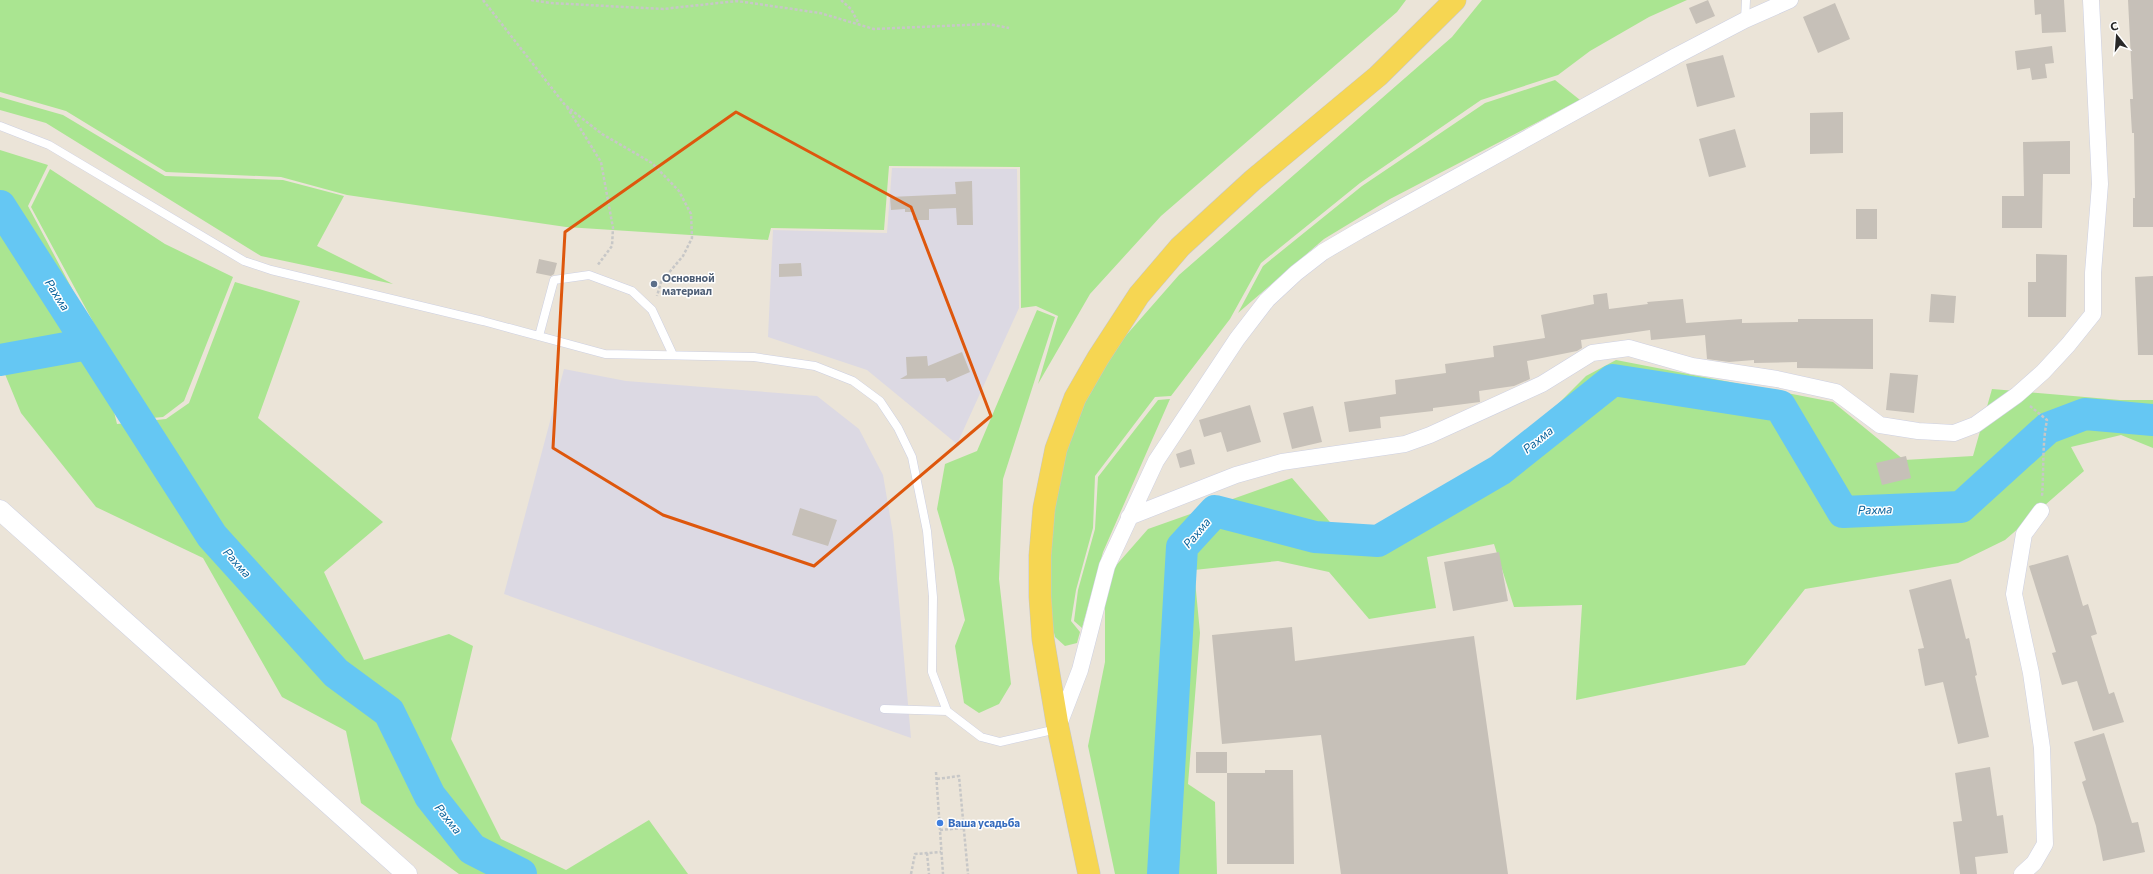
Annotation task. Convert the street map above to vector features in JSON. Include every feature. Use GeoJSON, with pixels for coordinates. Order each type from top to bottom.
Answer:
{"type":"FeatureCollection","features":[{"type":"Feature","properties":{"kind":"main road"},"geometry":{"type":"LineString","coordinates":[[1089,874],[1058,728],[1043,639],[1040,596],[1040,556],[1044,508],[1056,449],[1075,398],[1098,358],[1139,295],[1180,247],[1253,180],[1378,76],[1454,0]]}},
{"type":"Feature","properties":{"kind":"street"},"geometry":{"type":"LineString","coordinates":[[1058,728],[1080,670],[1107,566],[1156,461],[1237,339],[1267,300],[1296,273],[1323,252],[1359,231],[1676,56],[1745,20],[1790,0]]}},
{"type":"Feature","properties":{"kind":"street"},"geometry":{"type":"LineString","coordinates":[[1129,517],[1236,475],[1282,462],[1405,444],[1430,435],[1542,384],[1592,353],[1629,348],[1692,366],[1777,379],[1836,392],[1880,425],[1918,431],[1954,433],[1975,425],[2017,395],[2043,372],[2068,346],[2093,314],[2093,273],[2100,184],[2091,0]]}},
{"type":"Feature","properties":{"kind":"street"},"geometry":{"type":"LineString","coordinates":[[0,510],[407,874]]}},
{"type":"Feature","properties":{"kind":"street"},"geometry":{"type":"LineString","coordinates":[[2022,874],[2034,863],[2045,844],[2042,748],[2031,673],[2014,594],[2024,534],[2041,511]]}},
{"type":"Feature","properties":{"kind":"lane"},"geometry":{"type":"LineString","coordinates":[[1745,20],[1746,0]]}},
{"type":"Feature","properties":{"kind":"lane"},"geometry":{"type":"LineString","coordinates":[[0,126],[49,145],[244,261],[271,270],[539,336],[605,354],[754,357],[815,366],[853,381],[880,401],[898,428],[912,457],[927,532],[933,597],[932,672],[947,711],[981,737],[1000,742],[1058,728]]}},
{"type":"Feature","properties":{"kind":"lane"},"geometry":{"type":"LineString","coordinates":[[539,336],[554,280],[589,275],[632,291],[652,310],[673,355]]}},
{"type":"Feature","properties":{"kind":"lane"},"geometry":{"type":"LineString","coordinates":[[884,709],[947,711]]}},
{"type":"Feature","properties":{"kind":"path"},"geometry":{"type":"LineString","coordinates":[[483,0],[566,105],[601,162],[613,228],[612,246],[589,275]]}},
{"type":"Feature","properties":{"kind":"path"},"geometry":{"type":"LineString","coordinates":[[531,0],[550,3],[663,10],[737,1],[820,13],[874,29],[988,24],[1009,28]]}},
{"type":"Feature","properties":{"kind":"path"},"geometry":{"type":"LineString","coordinates":[[841,0],[851,10],[860,25]]}},
{"type":"Feature","properties":{"kind":"path"},"geometry":{"type":"LineString","coordinates":[[566,105],[602,134],[652,163],[679,191],[691,214],[692,238],[683,256],[661,282],[652,310]]}},
{"type":"Feature","properties":{"kind":"path"},"geometry":{"type":"LineString","coordinates":[[2017,395],[2047,420],[2044,435],[2045,462],[2041,511]]}},
{"type":"Feature","properties":{"kind":"path"},"geometry":{"type":"LineString","coordinates":[[936,772],[943,874]]}},
{"type":"Feature","properties":{"kind":"path"},"geometry":{"type":"LineString","coordinates":[[937,779],[959,776],[968,874]]}},
{"type":"Feature","properties":{"kind":"path"},"geometry":{"type":"LineString","coordinates":[[940,830],[963,828]]}},
{"type":"Feature","properties":{"kind":"path"},"geometry":{"type":"LineString","coordinates":[[911,874],[915,854],[941,852]]}},
{"type":"Feature","properties":{"kind":"path"},"geometry":{"type":"LineString","coordinates":[[927,853],[929,874]]}},
{"type":"Feature","properties":{"kind":"highlighted area"},"geometry":{"type":"Polygon","coordinates":[[[736,112],[911,207],[991,416],[814,566],[663,515],[553,448],[565,232],[736,112]]]}},
{"type":"Feature","properties":{"kind":"shaded area"},"geometry":{"type":"Polygon","coordinates":[[[892,168],[1017,169],[1019,308],[957,444],[867,370],[768,337],[773,230],[887,233],[892,168]]]}},
{"type":"Feature","properties":{"kind":"shaded area"},"geometry":{"type":"Polygon","coordinates":[[[564,369],[626,381],[817,396],[859,429],[883,475],[893,534],[911,738],[504,594],[564,369]]]}},
{"type":"Feature","properties":{"kind":"green space"},"geometry":{"type":"Polygon","coordinates":[[[0,0],[1406,0],[1397,12],[1161,216],[1090,294],[1038,384],[1058,316],[1036,306],[1021,308],[1020,167],[889,166],[884,230],[771,228],[768,240],[566,227],[347,195],[281,177],[166,172],[66,111],[0,92],[0,0]]]}},
{"type":"Feature","properties":{"kind":"green space"},"geometry":{"type":"Polygon","coordinates":[[[1482,0],[1687,0],[1649,17],[1590,51],[1558,75],[1481,100],[1360,183],[1261,263],[1230,319],[1171,396],[1155,397],[1095,476],[1093,528],[1076,590],[1071,621],[1080,632],[1077,643],[1065,646],[1055,637],[1051,620],[1049,543],[1060,467],[1084,399],[1122,340],[1179,275],[1452,37],[1482,0]]]}},
{"type":"Feature","properties":{"kind":"green space"},"geometry":{"type":"Polygon","coordinates":[[[1555,80],[1580,100],[1390,199],[1324,239],[1238,313],[1263,266],[1362,186],[1485,103],[1555,80]]]}},
{"type":"Feature","properties":{"kind":"green space"},"geometry":{"type":"Polygon","coordinates":[[[0,97],[63,115],[165,176],[283,180],[344,196],[317,246],[393,284],[261,256],[46,123],[0,110],[0,97]]]}},
{"type":"Feature","properties":{"kind":"green space"},"geometry":{"type":"Polygon","coordinates":[[[0,150],[48,165],[28,206],[94,330],[117,424],[166,419],[189,403],[235,282],[300,301],[258,418],[383,522],[324,572],[364,660],[449,634],[473,646],[451,739],[501,839],[566,870],[649,820],[688,874],[459,874],[361,803],[346,731],[282,697],[203,558],[96,507],[21,413],[0,362],[0,150]]]}},
{"type":"Feature","properties":{"kind":"green space"},"geometry":{"type":"Polygon","coordinates":[[[50,169],[165,244],[233,277],[184,401],[163,417],[119,421],[97,329],[31,207],[50,169]]]}},
{"type":"Feature","properties":{"kind":"green space"},"geometry":{"type":"Polygon","coordinates":[[[1037,310],[1055,317],[1003,479],[999,579],[1011,684],[999,704],[979,713],[964,703],[955,646],[965,620],[954,568],[937,509],[945,464],[977,451],[1037,310]]]}},
{"type":"Feature","properties":{"kind":"green space"},"geometry":{"type":"Polygon","coordinates":[[[1616,360],[1833,402],[1904,460],[1973,456],[1992,389],[2120,400],[2153,400],[2153,448],[2121,435],[2071,447],[2084,471],[2005,540],[1958,563],[1805,589],[1745,665],[1576,700],[1582,605],[1514,607],[1494,544],[1427,557],[1436,608],[1369,619],[1329,572],[1278,561],[1194,570],[1200,633],[1188,784],[1215,802],[1217,874],[1115,874],[1088,746],[1105,662],[1105,578],[1148,529],[1292,478],[1354,550],[1448,483],[1498,464],[1586,376],[1616,360]]]}},
{"type":"Feature","properties":{"kind":"green space"},"geometry":{"type":"Polygon","coordinates":[[[1170,399],[1103,552],[1082,628],[1074,621],[1078,590],[1095,529],[1098,477],[1158,400],[1170,399]]]}},
{"type":"Feature","properties":{"kind":"building"},"geometry":{"type":"Polygon","coordinates":[[[1708,0],[1715,16],[1696,24],[1689,8],[1708,0]]]}},
{"type":"Feature","properties":{"kind":"building"},"geometry":{"type":"Polygon","coordinates":[[[2034,0],[2064,0],[2066,32],[2042,33],[2041,14],[2035,15],[2034,0]]]}},
{"type":"Feature","properties":{"kind":"building"},"geometry":{"type":"Polygon","coordinates":[[[2128,0],[2153,0],[2153,227],[2133,227],[2133,198],[2135,198],[2134,133],[2132,133],[2130,99],[2133,99],[2128,0]]]}},
{"type":"Feature","properties":{"kind":"building"},"geometry":{"type":"Polygon","coordinates":[[[1835,3],[1850,39],[1818,53],[1803,17],[1835,3]]]}},
{"type":"Feature","properties":{"kind":"building"},"geometry":{"type":"Polygon","coordinates":[[[2052,46],[2054,63],[2045,64],[2047,78],[2032,80],[2030,68],[2017,70],[2015,51],[2052,46]]]}},
{"type":"Feature","properties":{"kind":"building"},"geometry":{"type":"Polygon","coordinates":[[[1723,55],[1735,97],[1697,107],[1686,64],[1723,55]]]}},
{"type":"Feature","properties":{"kind":"building"},"geometry":{"type":"Polygon","coordinates":[[[1843,112],[1843,153],[1810,154],[1810,113],[1843,112]]]}},
{"type":"Feature","properties":{"kind":"building"},"geometry":{"type":"Polygon","coordinates":[[[1735,129],[1746,167],[1709,177],[1699,139],[1735,129]]]}},
{"type":"Feature","properties":{"kind":"building"},"geometry":{"type":"Polygon","coordinates":[[[2070,141],[2070,174],[2043,174],[2042,228],[2002,228],[2002,196],[2024,196],[2023,142],[2070,141]]]}},
{"type":"Feature","properties":{"kind":"building"},"geometry":{"type":"Polygon","coordinates":[[[972,181],[973,225],[957,225],[956,208],[929,209],[929,220],[913,220],[913,212],[905,212],[905,209],[891,210],[890,197],[956,194],[955,182],[972,181]]]}},
{"type":"Feature","properties":{"kind":"building"},"geometry":{"type":"Polygon","coordinates":[[[1856,209],[1877,209],[1877,239],[1856,239],[1856,209]]]}},
{"type":"Feature","properties":{"kind":"building"},"geometry":{"type":"Polygon","coordinates":[[[2036,254],[2067,255],[2066,317],[2028,317],[2028,282],[2036,282],[2036,254]]]}},
{"type":"Feature","properties":{"kind":"building"},"geometry":{"type":"Polygon","coordinates":[[[539,259],[557,263],[554,274],[551,276],[536,273],[539,259]]]}},
{"type":"Feature","properties":{"kind":"building"},"geometry":{"type":"Polygon","coordinates":[[[801,263],[802,276],[779,277],[779,264],[801,263]]]}},
{"type":"Feature","properties":{"kind":"building"},"geometry":{"type":"Polygon","coordinates":[[[2153,276],[2153,355],[2138,355],[2135,277],[2153,276]]]}},
{"type":"Feature","properties":{"kind":"building"},"geometry":{"type":"Polygon","coordinates":[[[1607,293],[1609,309],[1648,304],[1647,302],[1683,299],[1686,323],[1742,319],[1742,323],[1798,322],[1798,319],[1873,319],[1873,369],[1797,368],[1797,362],[1754,363],[1754,360],[1729,362],[1707,359],[1705,335],[1651,340],[1650,330],[1581,340],[1582,348],[1577,351],[1527,361],[1530,379],[1514,386],[1479,391],[1480,402],[1433,408],[1433,411],[1380,417],[1381,428],[1349,432],[1344,402],[1396,394],[1395,380],[1446,373],[1445,364],[1494,357],[1493,346],[1545,338],[1541,315],[1594,304],[1593,295],[1607,293]]]}},
{"type":"Feature","properties":{"kind":"building"},"geometry":{"type":"Polygon","coordinates":[[[1931,294],[1956,296],[1954,323],[1929,322],[1931,294]]]}},
{"type":"Feature","properties":{"kind":"building"},"geometry":{"type":"Polygon","coordinates":[[[962,352],[970,372],[947,382],[945,378],[900,379],[907,375],[906,357],[927,356],[928,366],[962,352]]]}},
{"type":"Feature","properties":{"kind":"building"},"geometry":{"type":"Polygon","coordinates":[[[1890,373],[1918,375],[1914,413],[1886,410],[1890,373]]]}},
{"type":"Feature","properties":{"kind":"building"},"geometry":{"type":"Polygon","coordinates":[[[1250,405],[1261,442],[1227,452],[1221,432],[1204,437],[1199,420],[1250,405]]]}},
{"type":"Feature","properties":{"kind":"building"},"geometry":{"type":"Polygon","coordinates":[[[1313,406],[1322,442],[1292,449],[1283,413],[1313,406]]]}},
{"type":"Feature","properties":{"kind":"building"},"geometry":{"type":"Polygon","coordinates":[[[1191,449],[1195,464],[1180,468],[1176,454],[1191,449]]]}},
{"type":"Feature","properties":{"kind":"building"},"geometry":{"type":"Polygon","coordinates":[[[1906,456],[1911,478],[1882,485],[1876,463],[1906,456]]]}},
{"type":"Feature","properties":{"kind":"building"},"geometry":{"type":"Polygon","coordinates":[[[800,508],[837,520],[828,546],[792,535],[800,508]]]}},
{"type":"Feature","properties":{"kind":"building"},"geometry":{"type":"Polygon","coordinates":[[[1499,552],[1508,601],[1453,611],[1444,562],[1499,552]]]}},
{"type":"Feature","properties":{"kind":"building"},"geometry":{"type":"Polygon","coordinates":[[[2068,555],[2083,606],[2088,604],[2097,634],[2091,636],[2109,694],[2114,692],[2124,722],[2093,731],[2077,681],[2062,685],[2052,653],[2056,652],[2029,566],[2068,555]]]}},
{"type":"Feature","properties":{"kind":"building"},"geometry":{"type":"Polygon","coordinates":[[[1951,579],[1966,639],[1969,638],[1977,675],[1975,676],[1989,737],[1958,744],[1943,682],[1925,686],[1918,649],[1924,648],[1909,590],[1951,579]]]}},
{"type":"Feature","properties":{"kind":"building"},"geometry":{"type":"Polygon","coordinates":[[[1292,627],[1295,661],[1474,636],[1508,874],[1341,874],[1321,735],[1222,744],[1212,635],[1292,627]]]}},
{"type":"Feature","properties":{"kind":"building"},"geometry":{"type":"Polygon","coordinates":[[[2104,733],[2132,823],[2138,822],[2145,852],[2103,861],[2096,826],[2082,782],[2086,780],[2074,742],[2104,733]]]}},
{"type":"Feature","properties":{"kind":"building"},"geometry":{"type":"Polygon","coordinates":[[[1196,752],[1227,752],[1227,773],[1196,773],[1196,752]]]}},
{"type":"Feature","properties":{"kind":"building"},"geometry":{"type":"Polygon","coordinates":[[[1990,767],[1997,816],[2003,815],[2008,853],[1975,857],[1977,874],[1960,874],[1953,822],[1962,821],[1955,773],[1990,767]]]}},
{"type":"Feature","properties":{"kind":"building"},"geometry":{"type":"Polygon","coordinates":[[[1265,770],[1293,770],[1294,864],[1227,864],[1227,773],[1265,773],[1265,770]]]}},
{"type":"Feature","properties":{"kind":"waterway","name":"Рахма"},"geometry":{"type":"LineString","coordinates":[[0,206],[212,536],[336,673],[389,712],[430,796],[472,849],[521,874]]}},
{"type":"Feature","properties":{"kind":"waterway"},"geometry":{"type":"LineString","coordinates":[[0,360],[88,344]]}},
{"type":"Feature","properties":{"kind":"waterway","name":"Рахма"},"geometry":{"type":"LineString","coordinates":[[1163,874],[1182,547],[1215,511],[1315,537],[1378,541],[1500,470],[1613,380],[1780,406],[1843,512],[1961,507],[2048,428],[2085,414],[2153,420]]}},
{"type":"Feature","properties":{"kind":"place","name":"Основной материал"},"geometry":{"type":"Point","coordinates":[654,284]}},
{"type":"Feature","properties":{"kind":"place","name":"Ваша усадьба"},"geometry":{"type":"Point","coordinates":[940,823]}}]}
